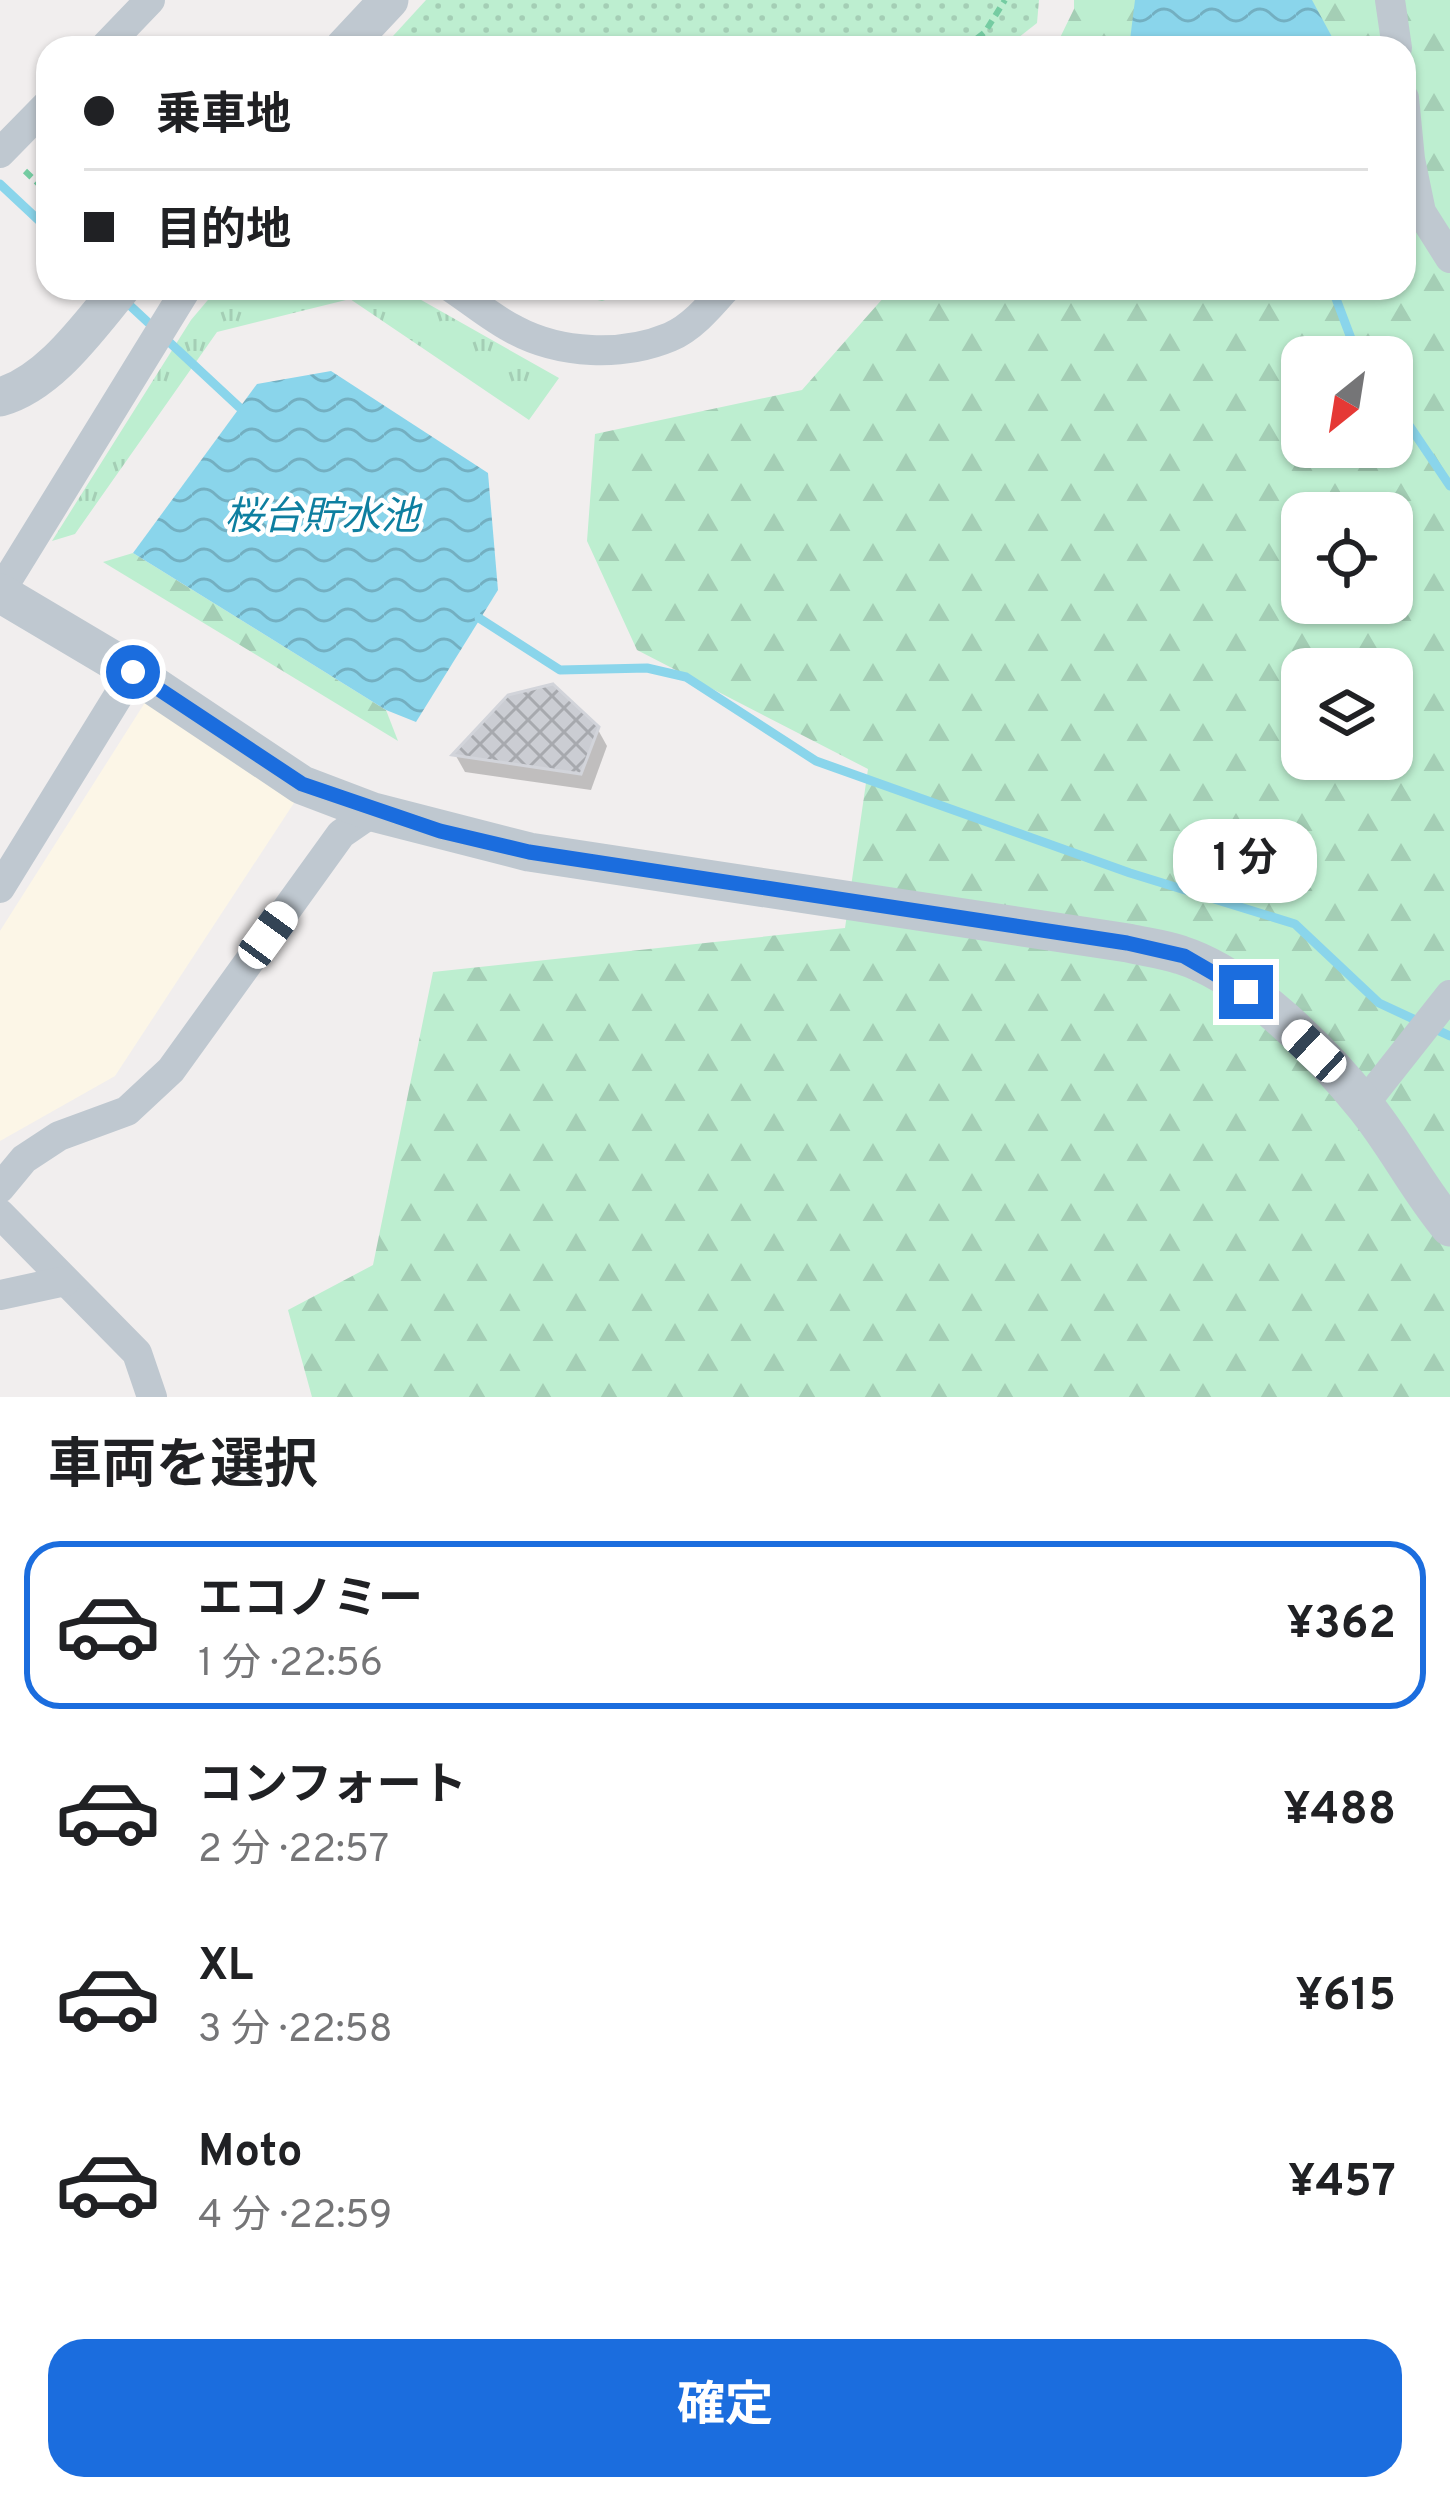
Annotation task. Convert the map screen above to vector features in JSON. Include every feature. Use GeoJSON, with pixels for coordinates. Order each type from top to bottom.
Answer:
{"type":"FeatureCollection","features":[{"type":"Feature","properties":{"kind":"street"},"geometry":{"type":"LineString","coordinates":[[355,36],[389,0]]}},
{"type":"Feature","properties":{"kind":"street"},"geometry":{"type":"LineString","coordinates":[[1390,0],[1395,36]]}},
{"type":"Feature","properties":{"kind":"street"},"geometry":{"type":"LineString","coordinates":[[113,36],[136,5]]}},
{"type":"Feature","properties":{"kind":"street"},"geometry":{"type":"LineString","coordinates":[[1,150],[36,116]]}},
{"type":"Feature","properties":{"kind":"street"},"geometry":{"type":"LineString","coordinates":[[1416,188],[1421,212],[1450,258]]}},
{"type":"Feature","properties":{"kind":"street"},"geometry":{"type":"LineString","coordinates":[[0,397],[15,393],[48,368],[111,300]]}},
{"type":"Feature","properties":{"kind":"street"},"geometry":{"type":"LineString","coordinates":[[179,300],[0,592],[133,672],[302,784],[373,812],[529,852],[1127,943],[1184,956],[1224,976],[1268,1008],[1364,1104],[1450,1227]]}},
{"type":"Feature","properties":{"kind":"street"},"geometry":{"type":"LineString","coordinates":[[470,300],[516,331],[564,347],[617,351],[673,336],[715,300]]}},
{"type":"Feature","properties":{"kind":"street"},"geometry":{"type":"LineString","coordinates":[[0,888],[133,672]]}},
{"type":"Feature","properties":{"kind":"street"},"geometry":{"type":"LineString","coordinates":[[0,1188],[23,1159],[59,1136],[127,1111],[171,1070],[341,834],[373,812]]}},
{"type":"Feature","properties":{"kind":"street"},"geometry":{"type":"LineString","coordinates":[[1364,1104],[1450,995]]}},
{"type":"Feature","properties":{"kind":"street"},"geometry":{"type":"LineString","coordinates":[[0,1214],[137,1353],[152,1397]]}},
{"type":"Feature","properties":{"kind":"street"},"geometry":{"type":"LineString","coordinates":[[0,1295],[65,1281]]}},
{"type":"Feature","properties":{"kind":"path"},"geometry":{"type":"LineString","coordinates":[[980,36],[1005,0]]}},
{"type":"Feature","properties":{"kind":"shaded area"},"geometry":{"type":"Polygon","coordinates":[[[151,693],[307,783],[115,1076],[0,1141],[0,931],[151,693]]]}},
{"type":"Feature","properties":{"kind":"green space"},"geometry":{"type":"Polygon","coordinates":[[[426,0],[1039,0],[1037,23],[1020,36],[393,36],[426,0]]]}},
{"type":"Feature","properties":{"kind":"green space"},"geometry":{"type":"Polygon","coordinates":[[[1074,0],[1450,0],[1450,1397],[312,1397],[288,1310],[373,1265],[433,972],[845,928],[868,769],[637,650],[587,541],[595,434],[802,390],[881,300],[1416,300],[1416,36],[1061,36],[1074,0]]]}},
{"type":"Feature","properties":{"kind":"green space"},"geometry":{"type":"Polygon","coordinates":[[[208,300],[346,300],[217,332],[75,534],[52,541],[208,300]]]}},
{"type":"Feature","properties":{"kind":"green space"},"geometry":{"type":"Polygon","coordinates":[[[351,300],[421,300],[559,378],[529,420],[351,300]]]}},
{"type":"Feature","properties":{"kind":"green space"},"geometry":{"type":"Polygon","coordinates":[[[133,553],[386,710],[398,741],[103,562],[133,553]]]}},
{"type":"Feature","properties":{"kind":"water"},"geometry":{"type":"Polygon","coordinates":[[[1135,0],[1312,0],[1332,36],[1130,36],[1135,0]]]}},
{"type":"Feature","properties":{"kind":"water","name":"桜台貯水池"},"geometry":{"type":"Polygon","coordinates":[[[331,371],[488,473],[498,590],[416,722],[386,710],[133,553],[257,384],[331,371]]]}},
{"type":"Feature","properties":{"kind":"building"},"geometry":{"type":"Polygon","coordinates":[[[553,684],[599,727],[581,774],[452,755],[508,695],[553,684]]]}},
{"type":"Feature","properties":{"kind":"waterway"},"geometry":{"type":"LineString","coordinates":[[0,184],[36,218]]}},
{"type":"Feature","properties":{"kind":"waterway"},"geometry":{"type":"LineString","coordinates":[[124,300],[239,407]]}},
{"type":"Feature","properties":{"kind":"waterway"},"geometry":{"type":"LineString","coordinates":[[1337,300],[1350,336]]}},
{"type":"Feature","properties":{"kind":"waterway"},"geometry":{"type":"LineString","coordinates":[[1413,431],[1450,486]]}},
{"type":"Feature","properties":{"kind":"waterway"},"geometry":{"type":"LineString","coordinates":[[479,618],[560,670],[647,668],[686,677],[816,761],[1130,873],[1295,924],[1379,1003],[1450,1036]]}},
{"type":"Feature","properties":{"kind":"route"},"geometry":{"type":"LineString","coordinates":[[133,672],[302,784],[373,812],[529,852],[1127,943],[1184,956],[1246,992]]}}]}
